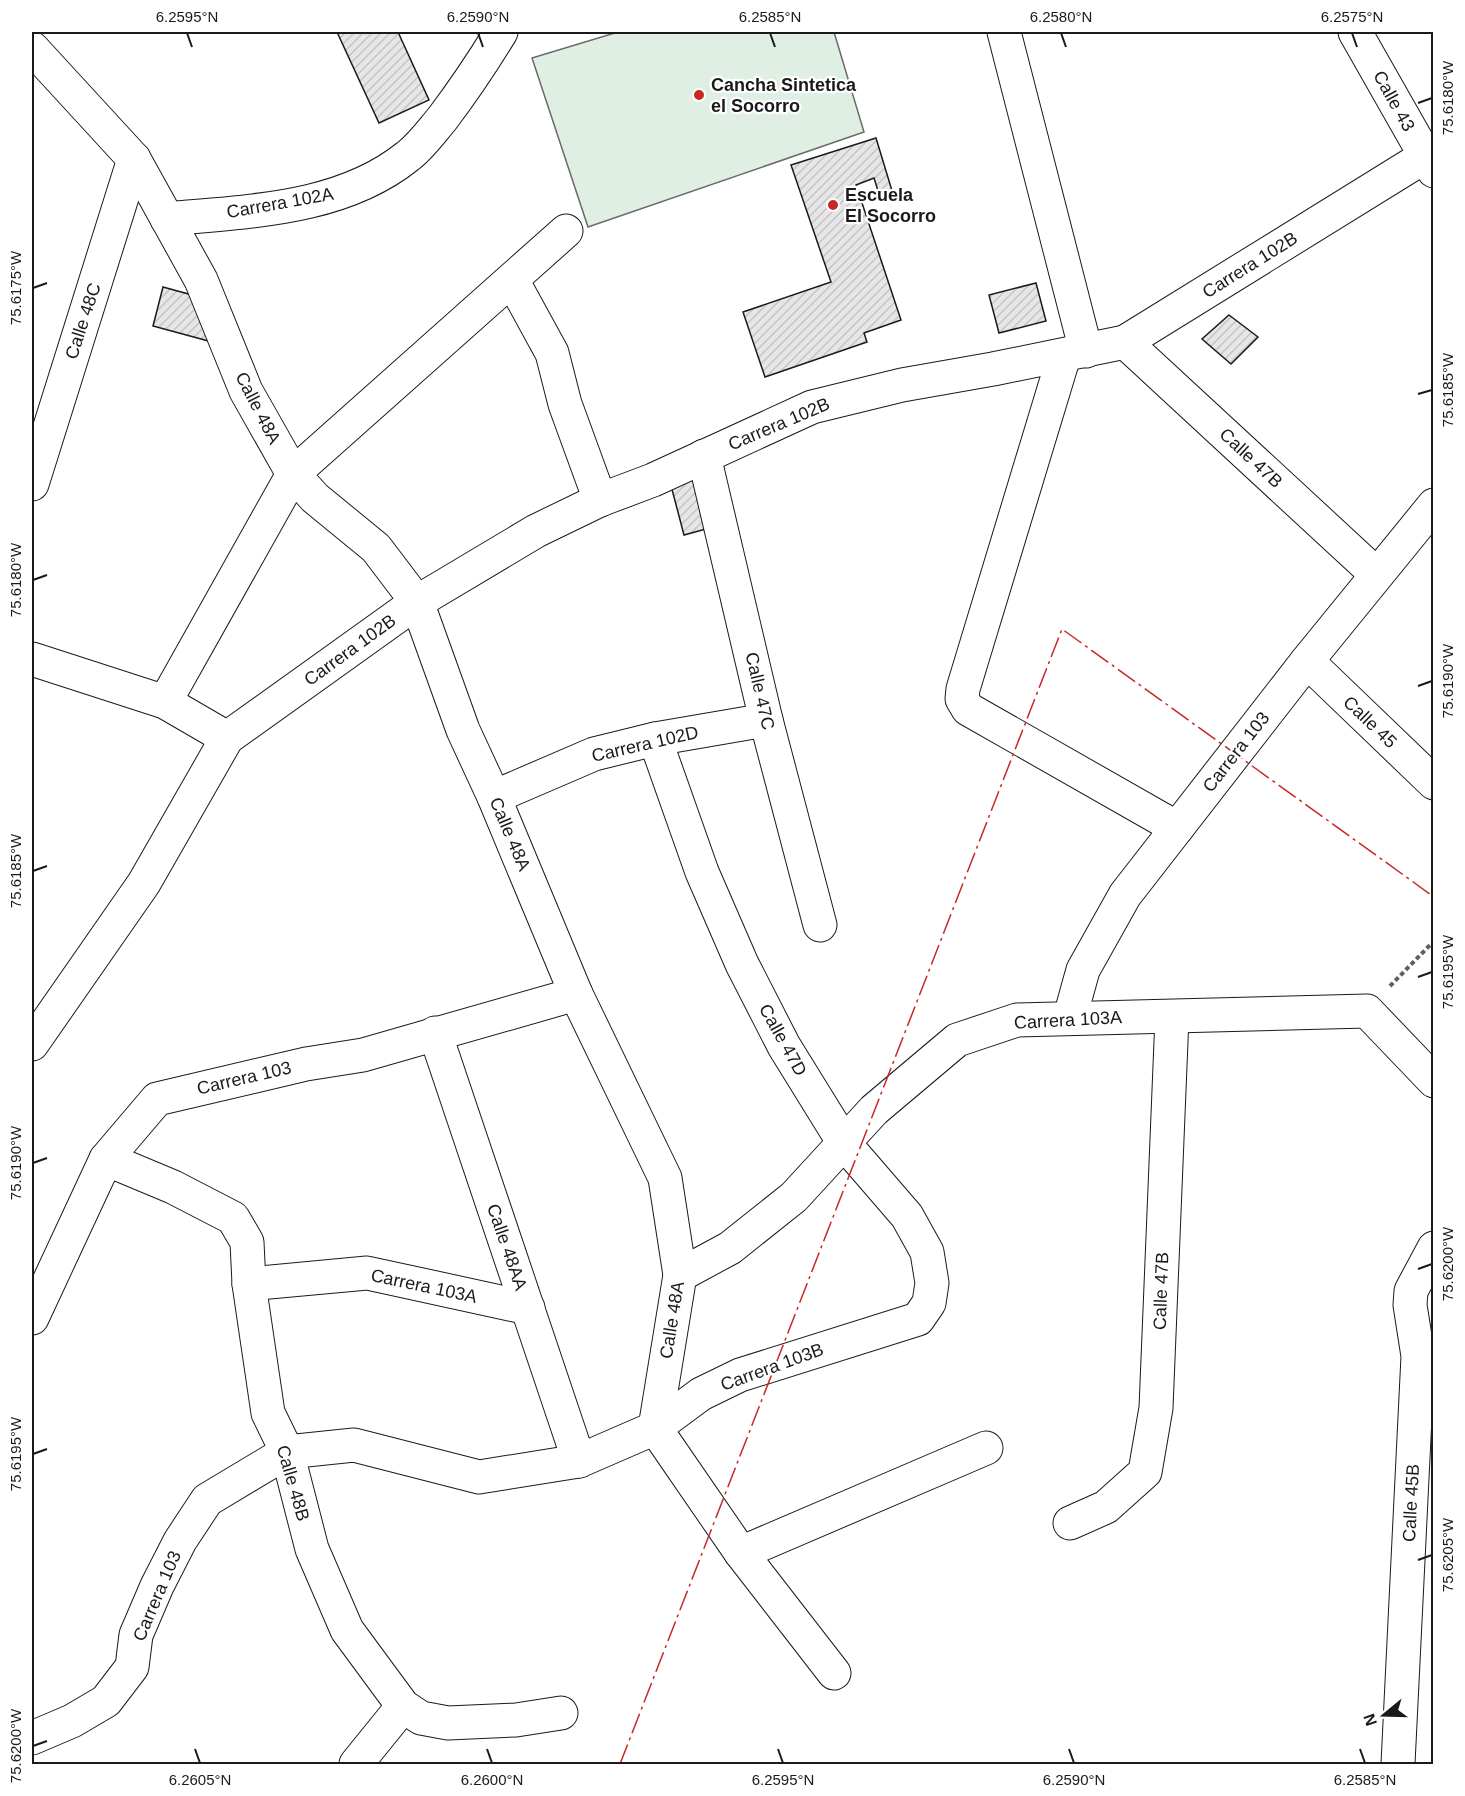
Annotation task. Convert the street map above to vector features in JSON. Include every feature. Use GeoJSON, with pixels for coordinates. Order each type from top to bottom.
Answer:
{"type":"FeatureCollection","features":[{"type":"Feature","properties":{"kind":"street","name":"Carrera 102A"},"geometry":{"type":"LineString","coordinates":[[167,219],[295,204],[362,186],[410,155],[429,134],[471,82],[501,32]]}},
{"type":"Feature","properties":{"kind":"street"},"geometry":{"type":"LineString","coordinates":[[1004,32],[1075,353],[963,689],[962,699],[968,709],[1177,828]]}},
{"type":"Feature","properties":{"kind":"street","name":"Calle 43"},"geometry":{"type":"LineString","coordinates":[[1355,32],[1429,164]]}},
{"type":"Feature","properties":{"kind":"street","name":"Calle 48A"},"geometry":{"type":"LineString","coordinates":[[34,57],[134,159],[201,280],[246,391],[293,474],[315,498],[376,548],[417,602],[463,730],[494,797],[576,994],[665,1178],[680,1275],[655,1428]]}},
{"type":"Feature","properties":{"kind":"street","name":"Calle 48C"},"geometry":{"type":"LineString","coordinates":[[32,484],[134,159]]}},
{"type":"Feature","properties":{"kind":"street","name":"Carrera 102B"},"geometry":{"type":"LineString","coordinates":[[32,1044],[144,883],[227,738],[417,602],[536,531],[600,500],[653,480],[812,407],[902,385],[1125,342],[1429,164]]}},
{"type":"Feature","properties":{"kind":"street"},"geometry":{"type":"LineString","coordinates":[[165,702],[293,474],[566,231]]}},
{"type":"Feature","properties":{"kind":"street"},"geometry":{"type":"LineString","coordinates":[[512,280],[552,353],[565,404],[600,500]]}},
{"type":"Feature","properties":{"kind":"street","name":"Calle 47B"},"geometry":{"type":"LineString","coordinates":[[1125,342],[1376,574]]}},
{"type":"Feature","properties":{"kind":"street","name":"Calle 47C"},"geometry":{"type":"LineString","coordinates":[[704,456],[766,720],[820,925]]}},
{"type":"Feature","properties":{"kind":"street","name":"Carrera 103"},"geometry":{"type":"LineString","coordinates":[[1070,1017],[1083,970],[1125,895],[1307,661],[1434,505]]}},
{"type":"Feature","properties":{"kind":"street"},"geometry":{"type":"LineString","coordinates":[[32,659],[165,702],[227,738]]}},
{"type":"Feature","properties":{"kind":"street","name":"Calle 45"},"geometry":{"type":"LineString","coordinates":[[1307,661],[1434,783]]}},
{"type":"Feature","properties":{"kind":"street","name":"Carrera 102D"},"geometry":{"type":"LineString","coordinates":[[494,797],[594,754],[655,739],[766,720]]}},
{"type":"Feature","properties":{"kind":"street","name":"Calle 47D"},"geometry":{"type":"LineString","coordinates":[[655,739],[702,872],[742,964],[784,1046],[844,1143],[907,1216],[927,1252],[932,1283],[929,1303],[918,1319]]}},
{"type":"Feature","properties":{"kind":"street","name":"Carrera 103"},"geometry":{"type":"LineString","coordinates":[[32,1318],[106,1159],[157,1099],[306,1064],[363,1055],[576,994]]}},
{"type":"Feature","properties":{"kind":"street"},"geometry":{"type":"LineString","coordinates":[[1367,1011],[1434,1081]]}},
{"type":"Feature","properties":{"kind":"street","name":"Carrera 103A"},"geometry":{"type":"LineString","coordinates":[[680,1275],[730,1248],[794,1197],[874,1110],[957,1040],[1017,1020],[1367,1011]]}},
{"type":"Feature","properties":{"kind":"street","name":"Calle 47B"},"geometry":{"type":"LineString","coordinates":[[1070,1523],[1106,1507],[1145,1472],[1156,1408],[1172,1017]]}},
{"type":"Feature","properties":{"kind":"street","name":"Calle 48AA"},"geometry":{"type":"LineString","coordinates":[[435,1034],[579,1461]]}},
{"type":"Feature","properties":{"kind":"street","name":"Calle 48B"},"geometry":{"type":"LineString","coordinates":[[106,1159],[173,1187],[233,1218],[247,1242],[249,1284],[268,1413],[287,1452],[312,1549],[347,1630],[403,1706],[421,1718],[448,1723],[516,1720],[561,1713]]}},
{"type":"Feature","properties":{"kind":"street","name":"Calle 45B"},"geometry":{"type":"LineString","coordinates":[[1398,1764],[1422,1522],[1426,1352],[1410,1305],[1411,1291],[1434,1248]]}},
{"type":"Feature","properties":{"kind":"street","name":"Carrera 103A"},"geometry":{"type":"LineString","coordinates":[[249,1284],[367,1273],[528,1308]]}},
{"type":"Feature","properties":{"kind":"street","name":"Carrera 103B"},"geometry":{"type":"LineString","coordinates":[[287,1452],[354,1445],[479,1477],[579,1461],[655,1428],[701,1394],[740,1375],[918,1319]]}},
{"type":"Feature","properties":{"kind":"street"},"geometry":{"type":"LineString","coordinates":[[655,1428],[741,1553],[834,1672]]}},
{"type":"Feature","properties":{"kind":"street"},"geometry":{"type":"LineString","coordinates":[[741,1553],[986,1449]]}},
{"type":"Feature","properties":{"kind":"street","name":"Carrera 103"},"geometry":{"type":"LineString","coordinates":[[32,1738],[72,1721],[106,1701],[132,1667],[136,1635],[157,1586],[180,1541],[207,1500],[287,1452]]}},
{"type":"Feature","properties":{"kind":"street"},"geometry":{"type":"LineString","coordinates":[[356,1764],[403,1706]]}},
{"type":"Feature","properties":{"kind":"path"},"geometry":{"type":"LineString","coordinates":[[1367,1011],[1434,941]]}},
{"type":"Feature","properties":{"kind":"green space","name":"Cancha Sintetica el Socorro"},"geometry":{"type":"Polygon","coordinates":[[[618,32],[834,32],[864,132],[588,227],[532,58],[618,32]]]}},
{"type":"Feature","properties":{"kind":"building"},"geometry":{"type":"Polygon","coordinates":[[[337,32],[398,32],[429,100],[379,123],[337,32]]]}},
{"type":"Feature","properties":{"kind":"building"},"geometry":{"type":"Polygon","coordinates":[[[876,138],[893,194],[880,197],[874,178],[856,185],[901,320],[864,333],[867,342],[765,377],[743,312],[831,282],[791,165],[876,138]]]}},
{"type":"Feature","properties":{"kind":"building"},"geometry":{"type":"Polygon","coordinates":[[[1036,283],[1046,321],[999,333],[989,295],[1036,283]]]}},
{"type":"Feature","properties":{"kind":"building"},"geometry":{"type":"Polygon","coordinates":[[[163,287],[203,298],[227,346],[153,326],[163,287]]]}},
{"type":"Feature","properties":{"kind":"building"},"geometry":{"type":"Polygon","coordinates":[[[1229,315],[1258,337],[1231,364],[1202,339],[1229,315]]]}},
{"type":"Feature","properties":{"kind":"building"},"geometry":{"type":"Polygon","coordinates":[[[701,469],[717,526],[684,535],[669,478],[701,469]]]}},
{"type":"Feature","properties":{"kind":"power"},"geometry":{"type":"LineString","coordinates":[[620,1764],[1062,629],[1434,897]]}},
{"type":"Feature","properties":{"kind":"place","name":"Cancha Sintetica el Socorro"},"geometry":{"type":"Point","coordinates":[699,95]}},
{"type":"Feature","properties":{"kind":"place","name":"Escuela El Socorro"},"geometry":{"type":"Point","coordinates":[833,205]}}]}
